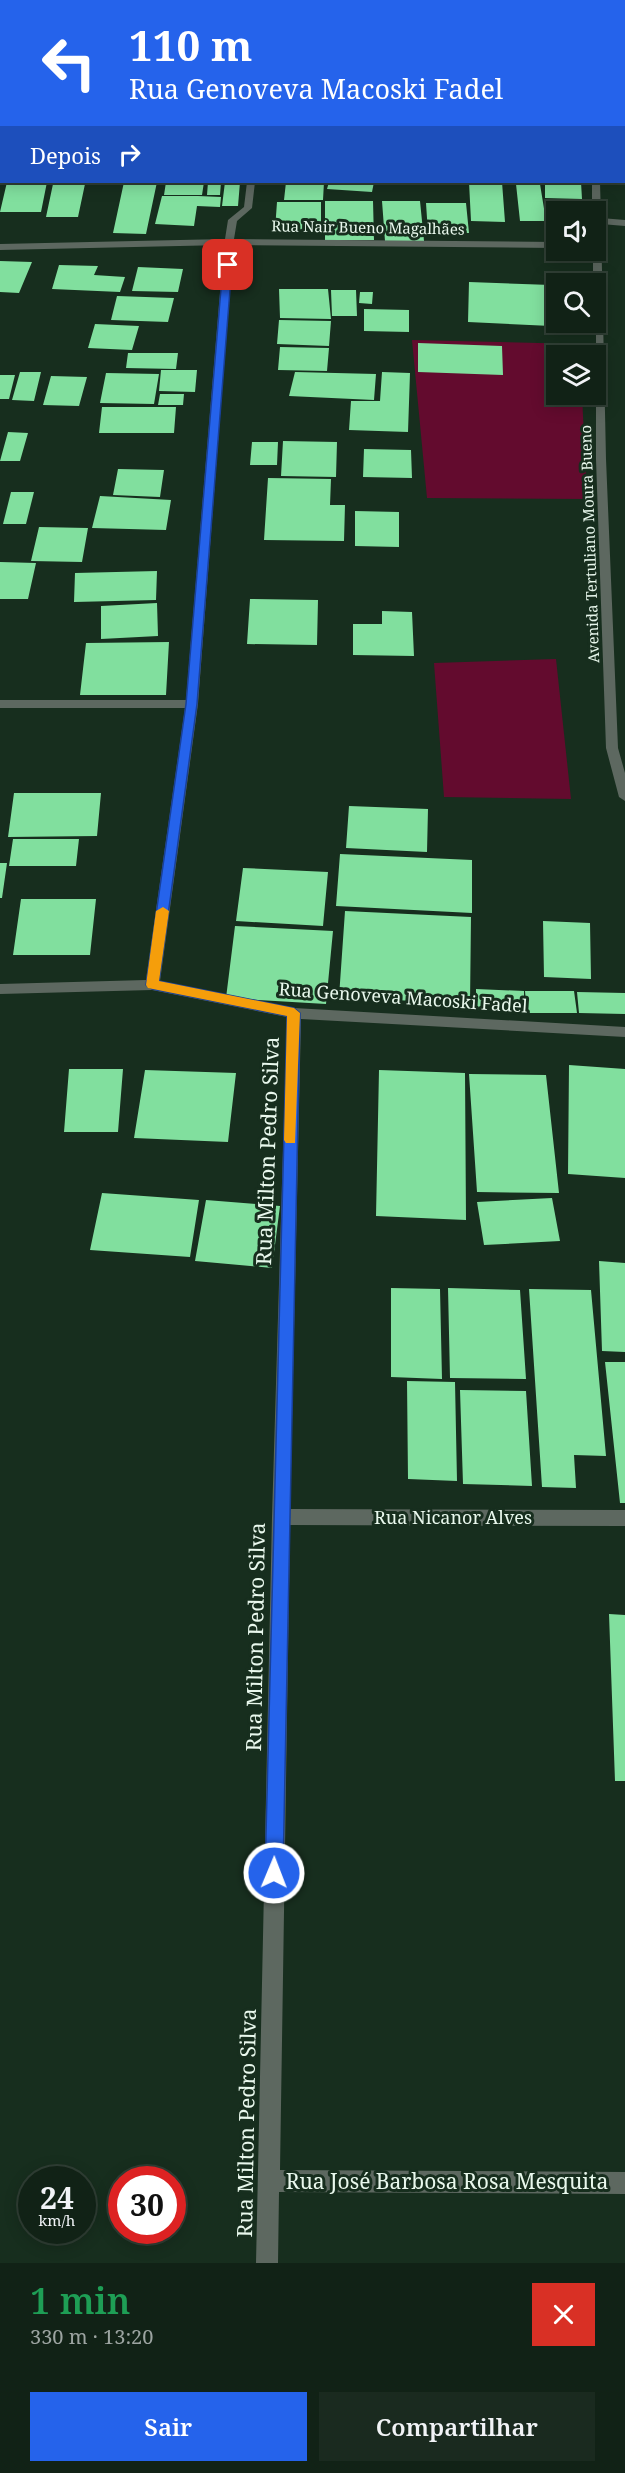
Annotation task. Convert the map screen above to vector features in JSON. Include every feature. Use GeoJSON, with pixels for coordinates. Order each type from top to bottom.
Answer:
{"type":"FeatureCollection","features":[{"type":"Feature","properties":{"kind":"street"},"geometry":{"type":"LineString","coordinates":[[152,985],[192,704],[230,242],[233,220],[248,207],[250,183]]}},
{"type":"Feature","properties":{"kind":"street","name":"Avenida Tertuliano Moura Bueno"},"geometry":{"type":"LineString","coordinates":[[596,183],[597,201]]}},
{"type":"Feature","properties":{"kind":"street"},"geometry":{"type":"LineString","coordinates":[[606,224],[625,223]]}},
{"type":"Feature","properties":{"kind":"street"},"geometry":{"type":"LineString","coordinates":[[606,226],[625,230]]}},
{"type":"Feature","properties":{"kind":"street","name":"Rua Nair Bueno Magalhães"},"geometry":{"type":"LineString","coordinates":[[0,247],[230,242],[546,245]]}},
{"type":"Feature","properties":{"kind":"street","name":"Avenida Tertuliano Moura Bueno"},"geometry":{"type":"LineString","coordinates":[[597,261],[601,459],[612,748],[625,797]]}},
{"type":"Feature","properties":{"kind":"street"},"geometry":{"type":"LineString","coordinates":[[0,704],[192,704]]}},
{"type":"Feature","properties":{"kind":"street","name":"Rua Genoveva Macoski Fadel"},"geometry":{"type":"LineString","coordinates":[[0,988],[152,985],[294,1013],[625,1032]]}},
{"type":"Feature","properties":{"kind":"street","name":"Rua Milton Pedro Silva"},"geometry":{"type":"LineString","coordinates":[[267,2263],[281,1517],[294,1013]]}},
{"type":"Feature","properties":{"kind":"street","name":"Rua Nicanor Alves"},"geometry":{"type":"LineString","coordinates":[[281,1517],[625,1518]]}},
{"type":"Feature","properties":{"kind":"street","name":"Rua José Barbosa Rosa Mesquita"},"geometry":{"type":"LineString","coordinates":[[268,2181],[625,2183]]}},
{"type":"Feature","properties":{"kind":"shaded area"},"geometry":{"type":"Polygon","coordinates":[[[412,340],[580,344],[546,345],[546,405],[582,405],[587,499],[427,498],[412,340]]]}},
{"type":"Feature","properties":{"kind":"shaded area"},"geometry":{"type":"Polygon","coordinates":[[[556,659],[571,799],[444,797],[434,663],[556,659]]]}},
{"type":"Feature","properties":{"kind":"building"},"geometry":{"type":"Polygon","coordinates":[[[7,183],[47,183],[41,212],[0,212],[7,183]]]}},
{"type":"Feature","properties":{"kind":"building"},"geometry":{"type":"Polygon","coordinates":[[[124,183],[157,183],[146,234],[113,233],[124,183]]]}},
{"type":"Feature","properties":{"kind":"building"},"geometry":{"type":"Polygon","coordinates":[[[166,183],[204,183],[202,195],[164,195],[166,183]]]}},
{"type":"Feature","properties":{"kind":"building"},"geometry":{"type":"Polygon","coordinates":[[[208,183],[221,183],[220,195],[207,195],[208,183]]]}},
{"type":"Feature","properties":{"kind":"building"},"geometry":{"type":"Polygon","coordinates":[[[225,183],[240,183],[238,206],[222,206],[225,183]]]}},
{"type":"Feature","properties":{"kind":"building"},"geometry":{"type":"Polygon","coordinates":[[[286,183],[324,183],[323,200],[284,200],[286,183]]]}},
{"type":"Feature","properties":{"kind":"building"},"geometry":{"type":"Polygon","coordinates":[[[329,183],[374,183],[372,192],[327,189],[329,183]]]}},
{"type":"Feature","properties":{"kind":"building"},"geometry":{"type":"Polygon","coordinates":[[[469,183],[502,183],[505,222],[471,221],[469,183]]]}},
{"type":"Feature","properties":{"kind":"building"},"geometry":{"type":"Polygon","coordinates":[[[545,183],[581,183],[582,199],[545,198],[545,183]]]}},
{"type":"Feature","properties":{"kind":"building"},"geometry":{"type":"Polygon","coordinates":[[[53,184],[85,184],[78,217],[46,217],[53,184]]]}},
{"type":"Feature","properties":{"kind":"building"},"geometry":{"type":"Polygon","coordinates":[[[516,184],[540,184],[546,221],[520,221],[516,184]]]}},
{"type":"Feature","properties":{"kind":"building"},"geometry":{"type":"Polygon","coordinates":[[[162,196],[221,197],[220,207],[197,206],[194,226],[155,224],[162,196]]]}},
{"type":"Feature","properties":{"kind":"building"},"geometry":{"type":"Polygon","coordinates":[[[556,199],[583,201],[556,201],[556,199]]]}},
{"type":"Feature","properties":{"kind":"building"},"geometry":{"type":"Polygon","coordinates":[[[325,201],[373,201],[374,240],[325,240],[325,201]]]}},
{"type":"Feature","properties":{"kind":"building"},"geometry":{"type":"Polygon","coordinates":[[[382,201],[420,201],[424,241],[385,241],[382,201]]]}},
{"type":"Feature","properties":{"kind":"building"},"geometry":{"type":"Polygon","coordinates":[[[277,202],[321,202],[321,230],[275,230],[277,202]]]}},
{"type":"Feature","properties":{"kind":"building"},"geometry":{"type":"Polygon","coordinates":[[[426,203],[466,203],[469,233],[428,233],[426,203]]]}},
{"type":"Feature","properties":{"kind":"building"},"geometry":{"type":"Polygon","coordinates":[[[0,261],[32,262],[19,293],[0,292],[0,261]]]}},
{"type":"Feature","properties":{"kind":"building"},"geometry":{"type":"Polygon","coordinates":[[[59,265],[98,266],[94,275],[125,277],[120,292],[52,289],[59,265]]]}},
{"type":"Feature","properties":{"kind":"building"},"geometry":{"type":"Polygon","coordinates":[[[138,267],[183,269],[178,292],[132,291],[138,267]]]}},
{"type":"Feature","properties":{"kind":"building"},"geometry":{"type":"Polygon","coordinates":[[[469,282],[546,285],[546,326],[468,322],[469,282]]]}},
{"type":"Feature","properties":{"kind":"building"},"geometry":{"type":"Polygon","coordinates":[[[279,289],[328,289],[331,319],[280,318],[279,289]]]}},
{"type":"Feature","properties":{"kind":"building"},"geometry":{"type":"Polygon","coordinates":[[[331,290],[356,290],[357,316],[332,316],[331,290]]]}},
{"type":"Feature","properties":{"kind":"building"},"geometry":{"type":"Polygon","coordinates":[[[360,292],[373,292],[372,304],[359,303],[360,292]]]}},
{"type":"Feature","properties":{"kind":"building"},"geometry":{"type":"Polygon","coordinates":[[[117,296],[174,298],[168,322],[111,320],[117,296]]]}},
{"type":"Feature","properties":{"kind":"building"},"geometry":{"type":"Polygon","coordinates":[[[364,309],[409,310],[409,332],[364,331],[364,309]]]}},
{"type":"Feature","properties":{"kind":"building"},"geometry":{"type":"Polygon","coordinates":[[[279,320],[331,321],[329,346],[277,344],[279,320]]]}},
{"type":"Feature","properties":{"kind":"building"},"geometry":{"type":"Polygon","coordinates":[[[95,324],[139,326],[132,350],[88,348],[95,324]]]}},
{"type":"Feature","properties":{"kind":"building"},"geometry":{"type":"Polygon","coordinates":[[[418,343],[502,346],[503,375],[418,372],[418,343]]]}},
{"type":"Feature","properties":{"kind":"building"},"geometry":{"type":"Polygon","coordinates":[[[280,347],[329,348],[327,371],[278,370],[280,347]]]}},
{"type":"Feature","properties":{"kind":"building"},"geometry":{"type":"Polygon","coordinates":[[[128,353],[178,353],[176,369],[126,368],[128,353]]]}},
{"type":"Feature","properties":{"kind":"building"},"geometry":{"type":"Polygon","coordinates":[[[161,370],[197,370],[195,392],[159,391],[161,370]]]}},
{"type":"Feature","properties":{"kind":"building"},"geometry":{"type":"Polygon","coordinates":[[[20,372],[41,372],[34,401],[12,400],[20,372]]]}},
{"type":"Feature","properties":{"kind":"building"},"geometry":{"type":"Polygon","coordinates":[[[295,372],[376,374],[374,400],[289,396],[295,372]]]}},
{"type":"Feature","properties":{"kind":"building"},"geometry":{"type":"Polygon","coordinates":[[[382,372],[410,373],[408,432],[349,430],[351,401],[380,401],[382,372]]]}},
{"type":"Feature","properties":{"kind":"building"},"geometry":{"type":"Polygon","coordinates":[[[106,373],[159,374],[154,404],[100,403],[106,373]]]}},
{"type":"Feature","properties":{"kind":"building"},"geometry":{"type":"Polygon","coordinates":[[[0,375],[15,375],[9,399],[0,399],[0,375]]]}},
{"type":"Feature","properties":{"kind":"building"},"geometry":{"type":"Polygon","coordinates":[[[51,376],[87,377],[79,406],[43,405],[51,376]]]}},
{"type":"Feature","properties":{"kind":"building"},"geometry":{"type":"Polygon","coordinates":[[[160,394],[184,394],[183,405],[158,405],[160,394]]]}},
{"type":"Feature","properties":{"kind":"building"},"geometry":{"type":"Polygon","coordinates":[[[102,407],[176,407],[174,433],[99,433],[102,407]]]}},
{"type":"Feature","properties":{"kind":"building"},"geometry":{"type":"Polygon","coordinates":[[[8,432],[28,433],[20,461],[0,461],[8,432]]]}},
{"type":"Feature","properties":{"kind":"building"},"geometry":{"type":"Polygon","coordinates":[[[283,441],[337,442],[336,477],[281,476],[283,441]]]}},
{"type":"Feature","properties":{"kind":"building"},"geometry":{"type":"Polygon","coordinates":[[[252,442],[278,442],[277,465],[250,465],[252,442]]]}},
{"type":"Feature","properties":{"kind":"building"},"geometry":{"type":"Polygon","coordinates":[[[364,449],[411,450],[412,478],[363,477],[364,449]]]}},
{"type":"Feature","properties":{"kind":"building"},"geometry":{"type":"Polygon","coordinates":[[[118,469],[164,470],[160,497],[113,495],[118,469]]]}},
{"type":"Feature","properties":{"kind":"building"},"geometry":{"type":"Polygon","coordinates":[[[268,478],[331,479],[330,505],[345,505],[344,541],[264,540],[268,478]]]}},
{"type":"Feature","properties":{"kind":"building"},"geometry":{"type":"Polygon","coordinates":[[[11,492],[34,492],[26,524],[3,524],[11,492]]]}},
{"type":"Feature","properties":{"kind":"building"},"geometry":{"type":"Polygon","coordinates":[[[100,496],[171,500],[166,530],[92,528],[100,496]]]}},
{"type":"Feature","properties":{"kind":"building"},"geometry":{"type":"Polygon","coordinates":[[[355,511],[399,512],[399,547],[355,546],[355,511]]]}},
{"type":"Feature","properties":{"kind":"building"},"geometry":{"type":"Polygon","coordinates":[[[39,527],[88,528],[82,562],[31,561],[39,527]]]}},
{"type":"Feature","properties":{"kind":"building"},"geometry":{"type":"Polygon","coordinates":[[[0,562],[36,563],[28,599],[0,599],[0,562]]]}},
{"type":"Feature","properties":{"kind":"building"},"geometry":{"type":"Polygon","coordinates":[[[157,571],[156,600],[74,602],[75,573],[157,571]]]}},
{"type":"Feature","properties":{"kind":"building"},"geometry":{"type":"Polygon","coordinates":[[[250,599],[318,600],[317,645],[247,644],[250,599]]]}},
{"type":"Feature","properties":{"kind":"building"},"geometry":{"type":"Polygon","coordinates":[[[157,603],[158,636],[101,639],[101,606],[157,603]]]}},
{"type":"Feature","properties":{"kind":"building"},"geometry":{"type":"Polygon","coordinates":[[[382,611],[412,612],[414,656],[353,655],[353,624],[382,624],[382,611]]]}},
{"type":"Feature","properties":{"kind":"building"},"geometry":{"type":"Polygon","coordinates":[[[169,642],[166,695],[80,695],[86,643],[169,642]]]}},
{"type":"Feature","properties":{"kind":"building"},"geometry":{"type":"Polygon","coordinates":[[[14,793],[101,793],[97,836],[8,837],[14,793]]]}},
{"type":"Feature","properties":{"kind":"building"},"geometry":{"type":"Polygon","coordinates":[[[349,806],[428,809],[427,852],[346,848],[349,806]]]}},
{"type":"Feature","properties":{"kind":"building"},"geometry":{"type":"Polygon","coordinates":[[[13,839],[79,839],[76,866],[9,866],[13,839]]]}},
{"type":"Feature","properties":{"kind":"building"},"geometry":{"type":"Polygon","coordinates":[[[340,854],[472,860],[472,913],[336,906],[340,854]]]}},
{"type":"Feature","properties":{"kind":"building"},"geometry":{"type":"Polygon","coordinates":[[[0,863],[7,863],[2,898],[0,898],[0,863]]]}},
{"type":"Feature","properties":{"kind":"building"},"geometry":{"type":"Polygon","coordinates":[[[243,868],[328,872],[323,926],[236,921],[243,868]]]}},
{"type":"Feature","properties":{"kind":"building"},"geometry":{"type":"Polygon","coordinates":[[[21,899],[96,899],[90,955],[13,955],[21,899]]]}},
{"type":"Feature","properties":{"kind":"building"},"geometry":{"type":"Polygon","coordinates":[[[345,911],[471,917],[470,1004],[339,997],[345,911]]]}},
{"type":"Feature","properties":{"kind":"building"},"geometry":{"type":"Polygon","coordinates":[[[543,921],[590,923],[591,979],[544,977],[543,921]]]}},
{"type":"Feature","properties":{"kind":"building"},"geometry":{"type":"Polygon","coordinates":[[[235,926],[333,931],[326,1004],[226,998],[235,926]]]}},
{"type":"Feature","properties":{"kind":"building"},"geometry":{"type":"Polygon","coordinates":[[[476,989],[524,991],[524,1012],[476,1010],[476,989]]]}},
{"type":"Feature","properties":{"kind":"building"},"geometry":{"type":"Polygon","coordinates":[[[525,991],[574,991],[577,1013],[527,1013],[525,991]]]}},
{"type":"Feature","properties":{"kind":"building"},"geometry":{"type":"Polygon","coordinates":[[[577,992],[625,993],[625,1014],[579,1013],[577,992]]]}},
{"type":"Feature","properties":{"kind":"building"},"geometry":{"type":"Polygon","coordinates":[[[569,1065],[625,1069],[625,1178],[568,1174],[569,1065]]]}},
{"type":"Feature","properties":{"kind":"building"},"geometry":{"type":"Polygon","coordinates":[[[69,1069],[123,1069],[118,1132],[64,1132],[69,1069]]]}},
{"type":"Feature","properties":{"kind":"building"},"geometry":{"type":"Polygon","coordinates":[[[145,1070],[236,1073],[228,1142],[134,1138],[145,1070]]]}},
{"type":"Feature","properties":{"kind":"building"},"geometry":{"type":"Polygon","coordinates":[[[379,1070],[465,1073],[466,1220],[376,1216],[379,1070]]]}},
{"type":"Feature","properties":{"kind":"building"},"geometry":{"type":"Polygon","coordinates":[[[469,1074],[546,1075],[559,1193],[477,1192],[469,1074]]]}},
{"type":"Feature","properties":{"kind":"building"},"geometry":{"type":"Polygon","coordinates":[[[102,1193],[199,1200],[190,1257],[90,1250],[102,1193]]]}},
{"type":"Feature","properties":{"kind":"building"},"geometry":{"type":"Polygon","coordinates":[[[552,1198],[560,1241],[484,1245],[477,1202],[552,1198]]]}},
{"type":"Feature","properties":{"kind":"building"},"geometry":{"type":"Polygon","coordinates":[[[206,1200],[280,1206],[272,1268],[195,1261],[206,1200]]]}},
{"type":"Feature","properties":{"kind":"building"},"geometry":{"type":"Polygon","coordinates":[[[599,1261],[625,1263],[625,1352],[602,1351],[599,1261]]]}},
{"type":"Feature","properties":{"kind":"building"},"geometry":{"type":"Polygon","coordinates":[[[391,1288],[440,1289],[442,1379],[391,1377],[391,1288]]]}},
{"type":"Feature","properties":{"kind":"building"},"geometry":{"type":"Polygon","coordinates":[[[448,1288],[520,1290],[526,1379],[450,1378],[448,1288]]]}},
{"type":"Feature","properties":{"kind":"building"},"geometry":{"type":"Polygon","coordinates":[[[529,1289],[591,1290],[606,1456],[574,1455],[576,1488],[542,1487],[529,1289]]]}},
{"type":"Feature","properties":{"kind":"building"},"geometry":{"type":"Polygon","coordinates":[[[605,1362],[625,1362],[625,1503],[620,1503],[605,1362]]]}},
{"type":"Feature","properties":{"kind":"building"},"geometry":{"type":"Polygon","coordinates":[[[407,1381],[455,1382],[457,1481],[408,1479],[407,1381]]]}},
{"type":"Feature","properties":{"kind":"building"},"geometry":{"type":"Polygon","coordinates":[[[460,1390],[526,1391],[532,1486],[463,1484],[460,1390]]]}},
{"type":"Feature","properties":{"kind":"building"},"geometry":{"type":"Polygon","coordinates":[[[609,1614],[625,1615],[625,1781],[615,1781],[609,1614]]]}},
{"type":"Feature","properties":{"kind":"slow traffic"},"geometry":{"type":"LineString","coordinates":[[163,911],[152,985],[294,1013],[291,1140]]}},
{"type":"Feature","properties":{"kind":"route"},"geometry":{"type":"LineString","coordinates":[[228,265],[192,704],[152,985],[294,1013],[274,1873]]}}]}
